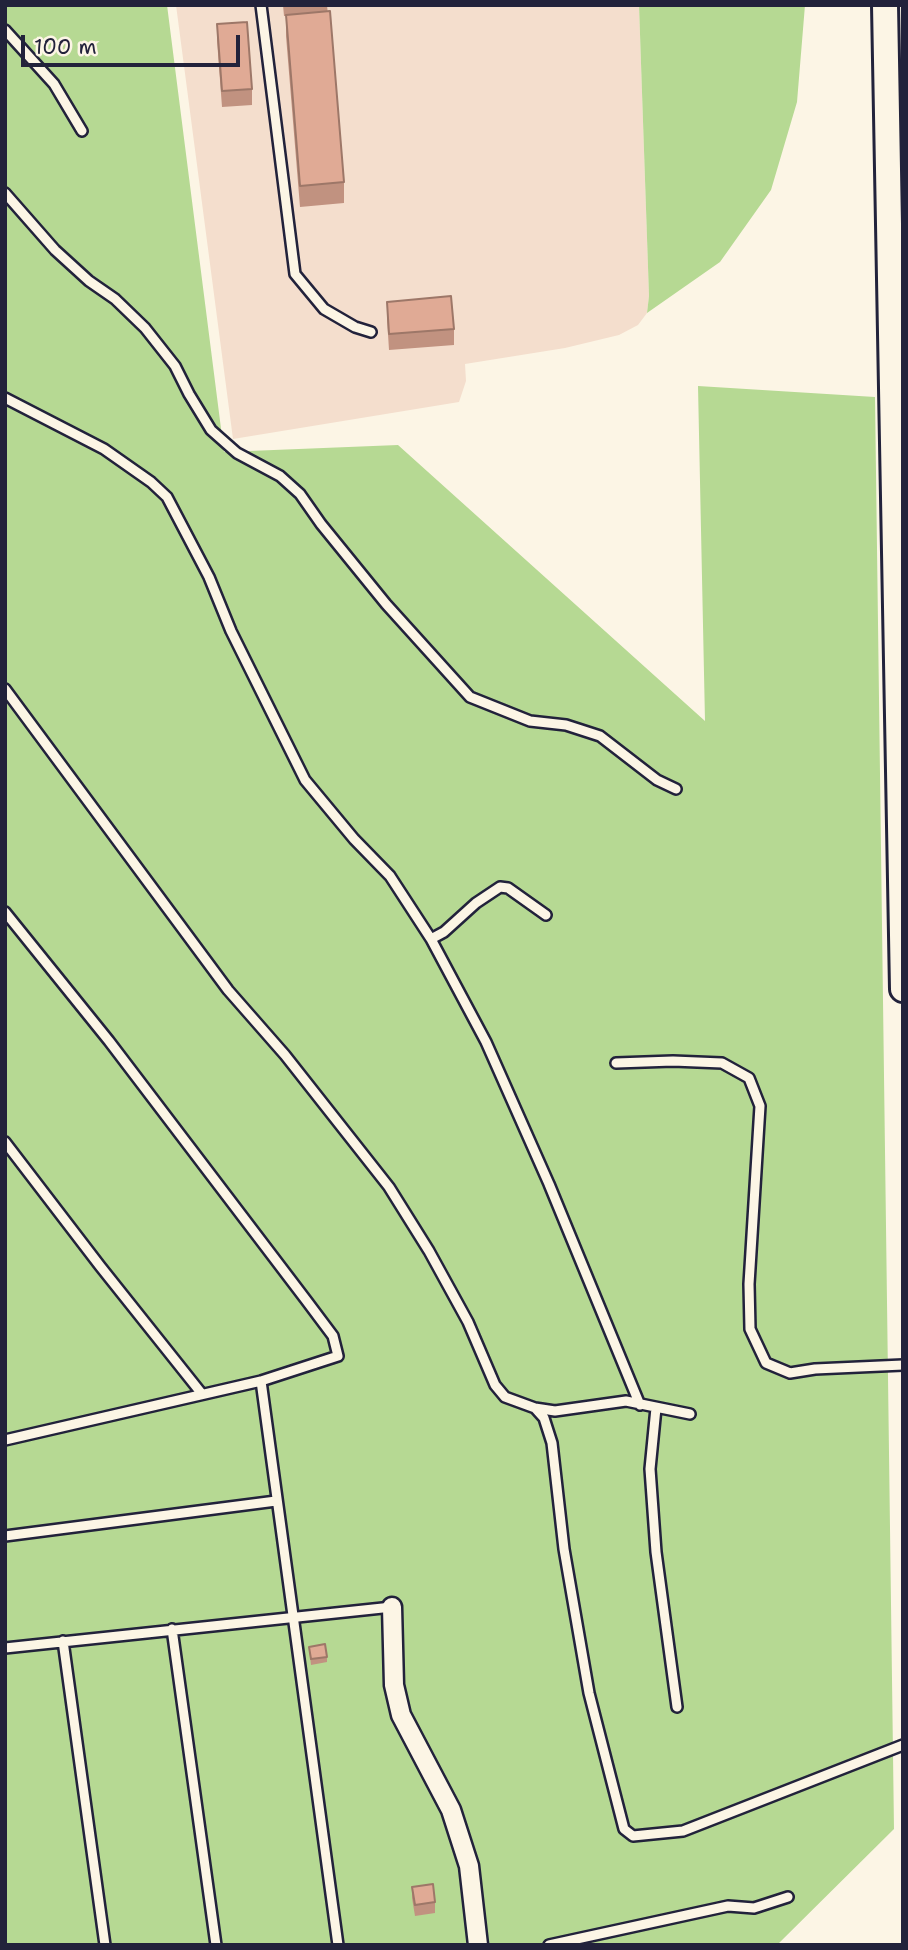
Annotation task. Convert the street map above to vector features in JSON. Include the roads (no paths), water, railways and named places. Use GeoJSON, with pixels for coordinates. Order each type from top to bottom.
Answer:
{"type":"FeatureCollection","features":[{"type":"Feature","properties":{"kind":"street"},"geometry":{"type":"LineString","coordinates":[[885,5],[903,989]]}},
{"type":"Feature","properties":{"kind":"street"},"geometry":{"type":"LineString","coordinates":[[392,1606],[394,1685],[401,1715],[452,1810],[469,1866],[478,1945]]}},
{"type":"Feature","properties":{"kind":"lane"},"geometry":{"type":"LineString","coordinates":[[261,5],[272,109],[295,274],[324,309],[355,327],[371,332]]}},
{"type":"Feature","properties":{"kind":"lane"},"geometry":{"type":"LineString","coordinates":[[5,30],[54,84],[82,131]]}},
{"type":"Feature","properties":{"kind":"lane"},"geometry":{"type":"LineString","coordinates":[[5,193],[55,250],[89,281],[115,299],[145,328],[175,366],[211,430],[237,453],[279,476],[300,494],[321,524],[387,604],[470,697],[530,721],[566,725],[600,736],[657,780],[676,789]]}},
{"type":"Feature","properties":{"kind":"lane"},"geometry":{"type":"LineString","coordinates":[[5,398],[104,449],[151,482],[167,497],[209,577],[231,631],[305,780],[354,839],[390,876],[431,939],[486,1042],[549,1184],[640,1405]]}},
{"type":"Feature","properties":{"kind":"lane"},"geometry":{"type":"LineString","coordinates":[[5,689],[228,990],[302,1076],[389,1187],[429,1251],[468,1322],[495,1385],[505,1397],[536,1408],[555,1411],[626,1401],[690,1414]]}},
{"type":"Feature","properties":{"kind":"lane"},"geometry":{"type":"LineString","coordinates":[[431,939],[444,932],[476,903],[500,887],[508,888],[545,915]]}},
{"type":"Feature","properties":{"kind":"lane"},"geometry":{"type":"LineString","coordinates":[[5,912],[109,1041],[333,1336],[338,1356],[261,1381],[5,1440]]}},
{"type":"Feature","properties":{"kind":"lane"},"geometry":{"type":"LineString","coordinates":[[616,1063],[722,1063],[749,1078],[760,1107],[749,1284],[750,1329],[766,1363],[789,1373],[815,1369],[903,1365]]}},
{"type":"Feature","properties":{"kind":"lane"},"geometry":{"type":"LineString","coordinates":[[5,1142],[202,1394]]}},
{"type":"Feature","properties":{"kind":"lane"},"geometry":{"type":"LineString","coordinates":[[261,1381],[338,1945]]}},
{"type":"Feature","properties":{"kind":"lane"},"geometry":{"type":"LineString","coordinates":[[536,1408],[544,1418],[552,1443],[564,1549],[589,1693],[624,1829],[633,1836],[683,1830],[903,1745]]}},
{"type":"Feature","properties":{"kind":"lane"},"geometry":{"type":"LineString","coordinates":[[656,1408],[650,1469],[656,1552],[677,1707]]}},
{"type":"Feature","properties":{"kind":"lane"},"geometry":{"type":"LineString","coordinates":[[5,1536],[276,1501]]}},
{"type":"Feature","properties":{"kind":"lane"},"geometry":{"type":"LineString","coordinates":[[5,1648],[392,1606]]}},
{"type":"Feature","properties":{"kind":"lane"},"geometry":{"type":"LineString","coordinates":[[172,1629],[216,1945]]}},
{"type":"Feature","properties":{"kind":"lane"},"geometry":{"type":"LineString","coordinates":[[63,1641],[105,1945]]}},
{"type":"Feature","properties":{"kind":"lane"},"geometry":{"type":"LineString","coordinates":[[549,1945],[728,1906],[754,1908],[788,1897]]}}]}
